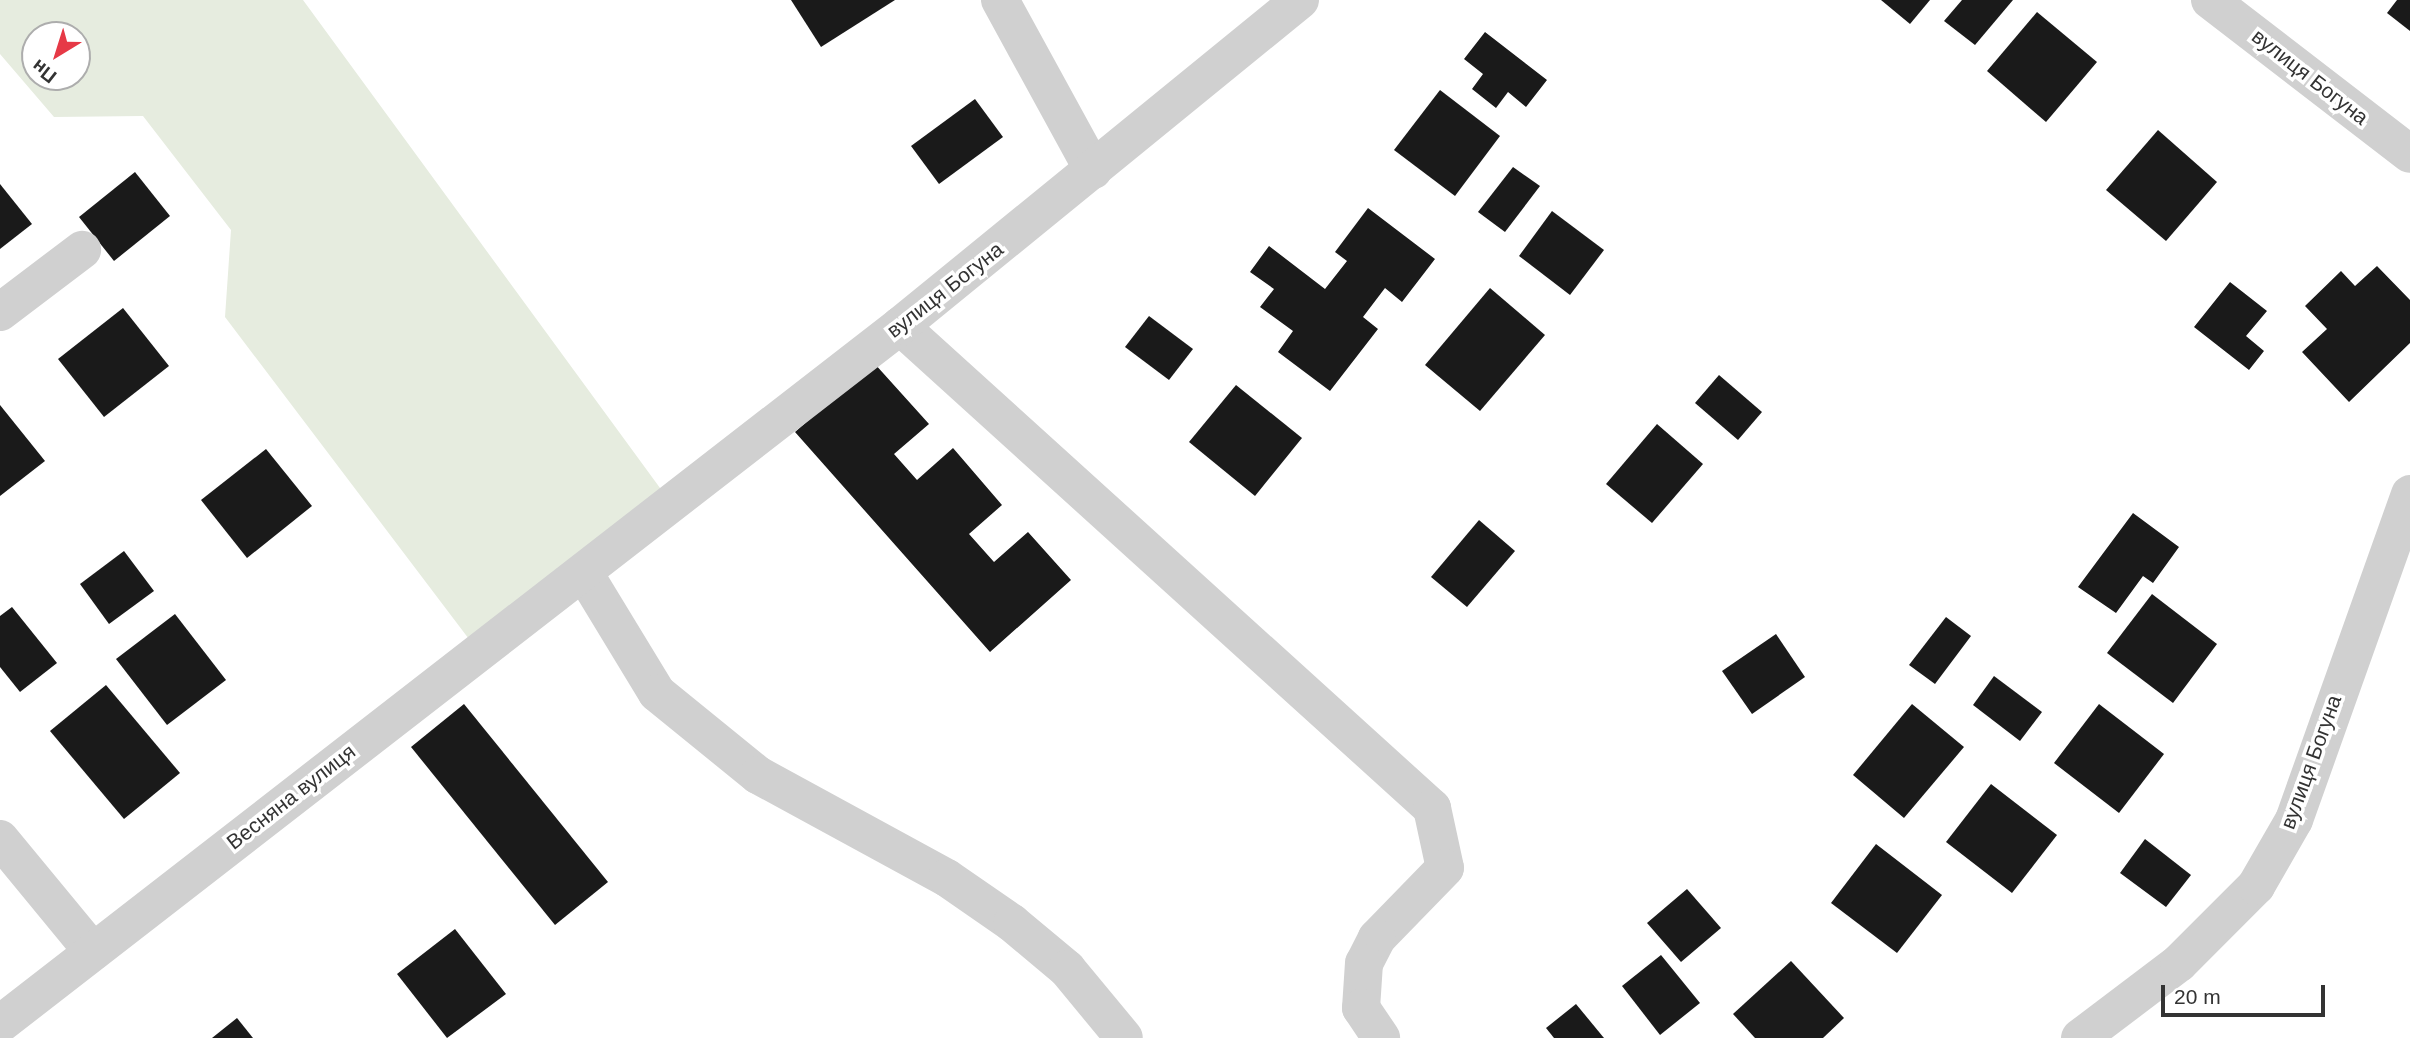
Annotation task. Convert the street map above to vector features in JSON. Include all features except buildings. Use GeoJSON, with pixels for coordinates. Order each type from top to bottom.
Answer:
{"type":"FeatureCollection","features":[{"type":"Feature","properties":{"kind":"street"},"geometry":{"type":"LineString","coordinates":[[1000,0],[1093,170]]}},
{"type":"Feature","properties":{"kind":"street","name":"вулиця Богуна"},"geometry":{"type":"LineString","coordinates":[[584,573],[900,326],[1300,0]]}},
{"type":"Feature","properties":{"kind":"street","name":"вулиця Богуна"},"geometry":{"type":"LineString","coordinates":[[2210,0],[2410,154]]}},
{"type":"Feature","properties":{"kind":"street"},"geometry":{"type":"LineString","coordinates":[[0,312],[82,250]]}},
{"type":"Feature","properties":{"kind":"street"},"geometry":{"type":"LineString","coordinates":[[900,326],[1432,808],[1444,867],[1377,939],[1364,963],[1362,1008],[1381,1038]]}},
{"type":"Feature","properties":{"kind":"street","name":"вулиця Богуна"},"geometry":{"type":"LineString","coordinates":[[2080,1038],[2179,963],[2256,886],[2294,820],[2410,494]]}},
{"type":"Feature","properties":{"kind":"street"},"geometry":{"type":"LineString","coordinates":[[584,573],[657,693],[758,775],[947,878],[1012,923],[1068,969],[1124,1038]]}},
{"type":"Feature","properties":{"kind":"street","name":"Весняна вулиця"},"geometry":{"type":"LineString","coordinates":[[0,1024],[584,573]]}},
{"type":"Feature","properties":{"kind":"street"},"geometry":{"type":"LineString","coordinates":[[0,839],[93,951]]}},
{"type":"Feature","properties":{"kind":"shaded area"},"geometry":{"type":"Polygon","coordinates":[[[0,0],[303,0],[671,503],[478,651],[225,317],[231,230],[143,116],[54,117],[32,91],[91,91],[91,21],[21,21],[21,78],[0,54],[0,0]]]}}]}
